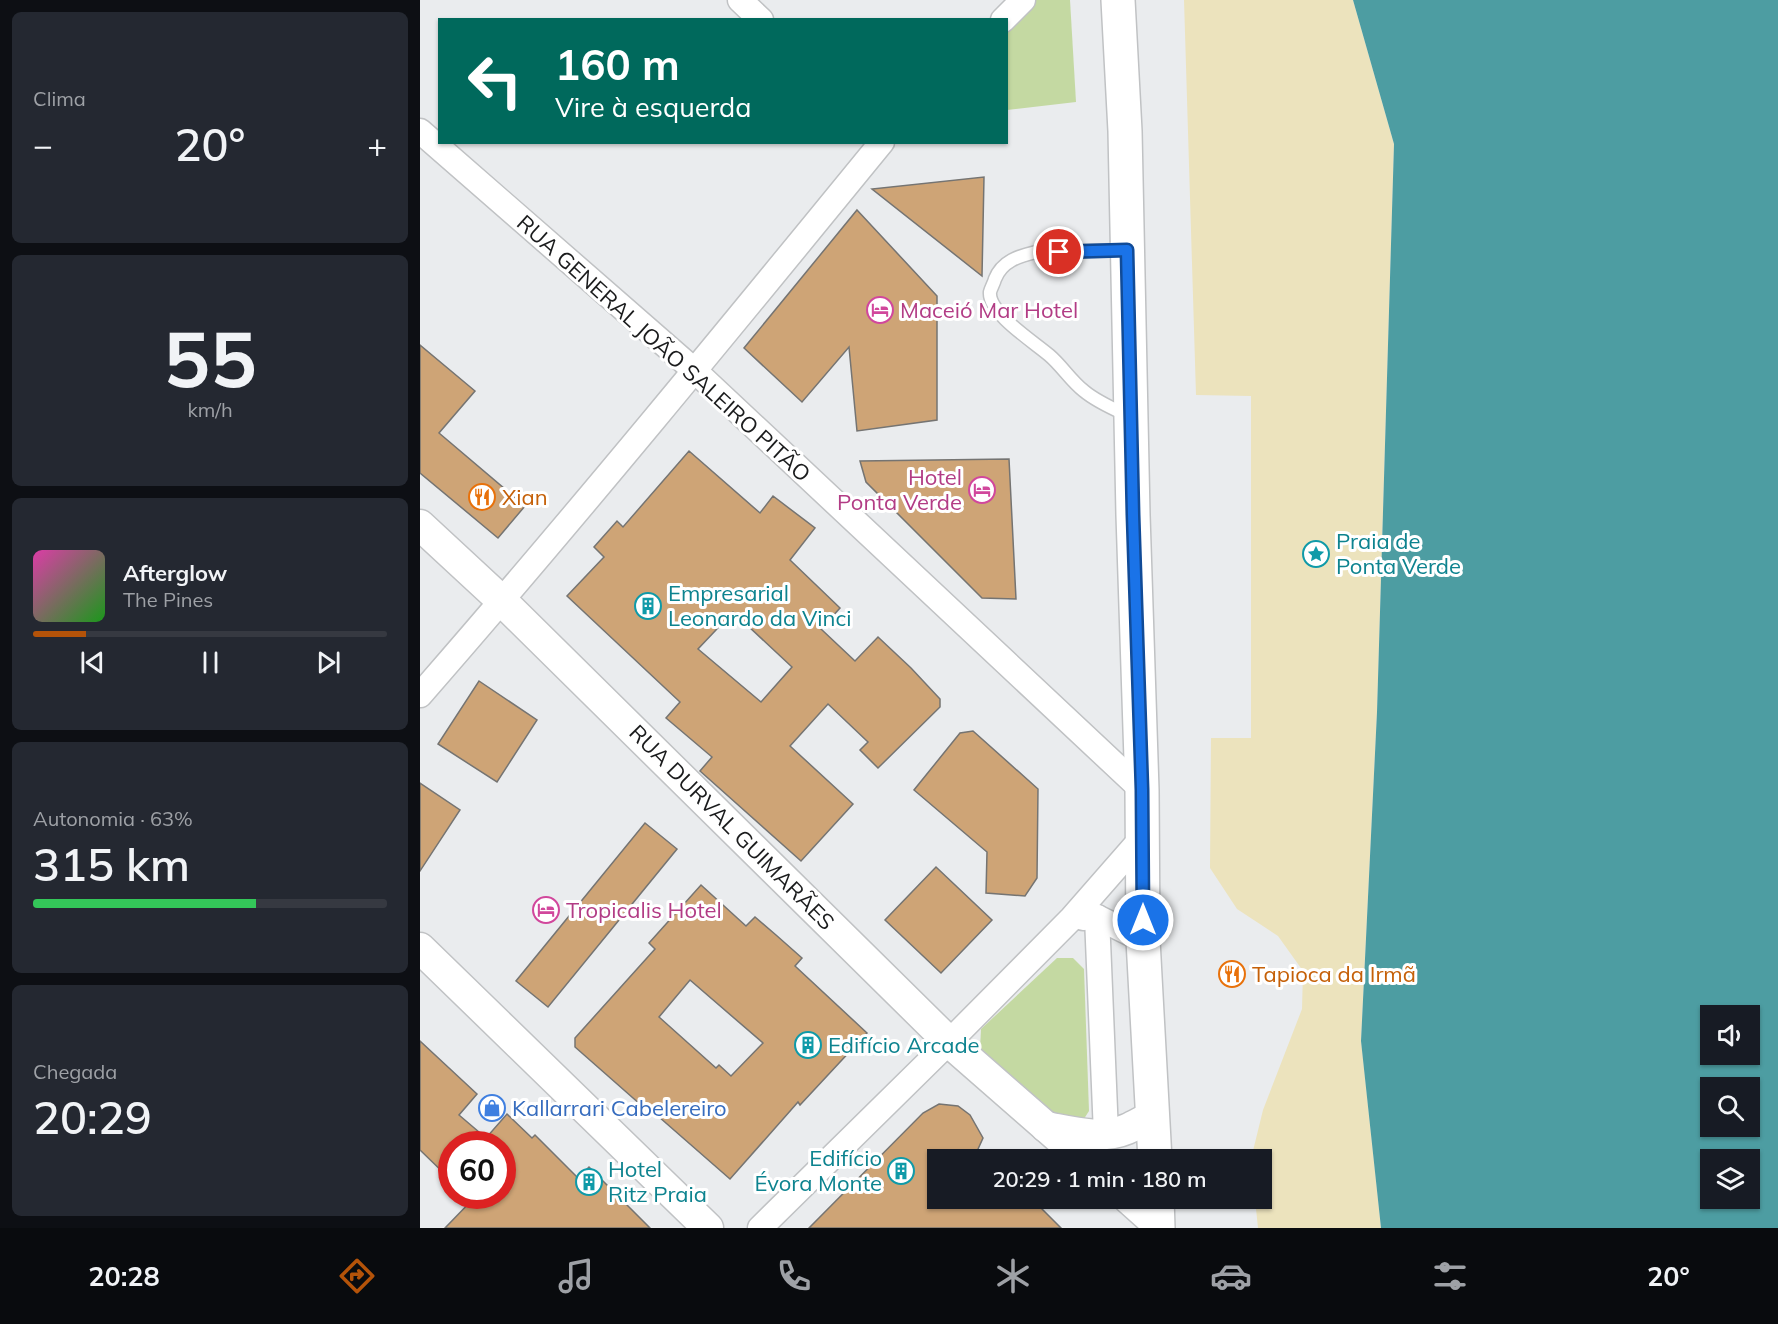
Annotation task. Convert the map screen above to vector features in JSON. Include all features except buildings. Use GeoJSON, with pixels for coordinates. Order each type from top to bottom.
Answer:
{"type":"FeatureCollection","features":[{"type":"Feature","properties":{"kind":"main road"},"geometry":{"type":"LineString","coordinates":[[1118,0],[1125,131],[1133,515],[1142,790],[1143,940],[1154,1149]]}},
{"type":"Feature","properties":{"kind":"street"},"geometry":{"type":"LineString","coordinates":[[740,0],[759,18]]}},
{"type":"Feature","properties":{"kind":"street"},"geometry":{"type":"LineString","coordinates":[[1005,18],[1023,0]]}},
{"type":"Feature","properties":{"kind":"street","name":"RUA GENERAL JOÃO SALEIRO PITÃO"},"geometry":{"type":"LineString","coordinates":[[420,131],[695,371],[1142,790]]}},
{"type":"Feature","properties":{"kind":"street"},"geometry":{"type":"LineString","coordinates":[[420,695],[695,371],[880,144]]}},
{"type":"Feature","properties":{"kind":"street","name":"RUA DURVAL GUIMARÃES"},"geometry":{"type":"LineString","coordinates":[[420,525],[502,601],[949,1042],[1071,1149]]}},
{"type":"Feature","properties":{"kind":"street"},"geometry":{"type":"LineString","coordinates":[[760,1228],[1072,918],[1143,838]]}},
{"type":"Feature","properties":{"kind":"street"},"geometry":{"type":"LineString","coordinates":[[1072,918],[1096,917],[1143,940]]}},
{"type":"Feature","properties":{"kind":"street"},"geometry":{"type":"LineString","coordinates":[[1096,917],[1106,1134]]}},
{"type":"Feature","properties":{"kind":"street"},"geometry":{"type":"LineString","coordinates":[[420,948],[708,1228]]}},
{"type":"Feature","properties":{"kind":"street"},"geometry":{"type":"LineString","coordinates":[[1046,1127],[1084,1134],[1106,1134],[1125,1130],[1153,1116]]}},
{"type":"Feature","properties":{"kind":"lane"},"geometry":{"type":"LineString","coordinates":[[1127,250],[1036,252],[1023,255],[1004,265],[990,292],[992,304],[1000,315],[1051,357],[1083,390],[1132,418]]}},
{"type":"Feature","properties":{"kind":"green space"},"geometry":{"type":"Polygon","coordinates":[[[1032,0],[1070,0],[1076,102],[1008,110],[1008,24],[1032,0]]]}},
{"type":"Feature","properties":{"kind":"green space"},"geometry":{"type":"Polygon","coordinates":[[[1057,958],[1073,958],[1084,969],[1089,1111],[1080,1125],[1051,1121],[980,1049],[981,1029],[1057,958]]]}},
{"type":"Feature","properties":{"kind":"sand","name":"Praia de Ponta Verde"},"geometry":{"type":"Polygon","coordinates":[[[1184,0],[1353,0],[1394,144],[1377,712],[1361,1040],[1381,1228],[1258,1228],[1256,1209],[1272,1209],[1272,1149],[1253,1149],[1263,1110],[1302,1009],[1303,971],[1278,936],[1237,909],[1210,868],[1211,738],[1251,738],[1251,396],[1196,395],[1184,0]]]}},
{"type":"Feature","properties":{"kind":"water"},"geometry":{"type":"Polygon","coordinates":[[[1353,0],[1778,0],[1778,1228],[1381,1228],[1361,1041],[1377,712],[1394,144],[1353,0]]]}},
{"type":"Feature","properties":{"kind":"place","name":"Maceió Mar Hotel"},"geometry":{"type":"Point","coordinates":[880,310]}},
{"type":"Feature","properties":{"kind":"place","name":"Hotel Ponta Verde"},"geometry":{"type":"Point","coordinates":[982,490]}},
{"type":"Feature","properties":{"kind":"place","name":"Xian"},"geometry":{"type":"Point","coordinates":[482,497]}},
{"type":"Feature","properties":{"kind":"place","name":"Praia de Ponta Verde"},"geometry":{"type":"Point","coordinates":[1316,554]}},
{"type":"Feature","properties":{"kind":"place","name":"Empresarial Leonardo da Vinci"},"geometry":{"type":"Point","coordinates":[648,606]}},
{"type":"Feature","properties":{"kind":"place","name":"Tropicalis Hotel"},"geometry":{"type":"Point","coordinates":[546,910]}},
{"type":"Feature","properties":{"kind":"place","name":"Tapioca da Irmã"},"geometry":{"type":"Point","coordinates":[1232,974]}},
{"type":"Feature","properties":{"kind":"place","name":"Edifício Arcade"},"geometry":{"type":"Point","coordinates":[808,1045]}},
{"type":"Feature","properties":{"kind":"place","name":"Kallarrari Cabelereiro"},"geometry":{"type":"Point","coordinates":[492,1108]}},
{"type":"Feature","properties":{"kind":"place","name":"Edifício Évora Monte"},"geometry":{"type":"Point","coordinates":[901,1171]}},
{"type":"Feature","properties":{"kind":"place","name":"Hotel Ritz Praia"},"geometry":{"type":"Point","coordinates":[589,1182]}},
{"type":"Feature","properties":{"kind":"route"},"geometry":{"type":"LineString","coordinates":[[1059,252],[1127,250],[1142,790],[1143,920]]}}]}
